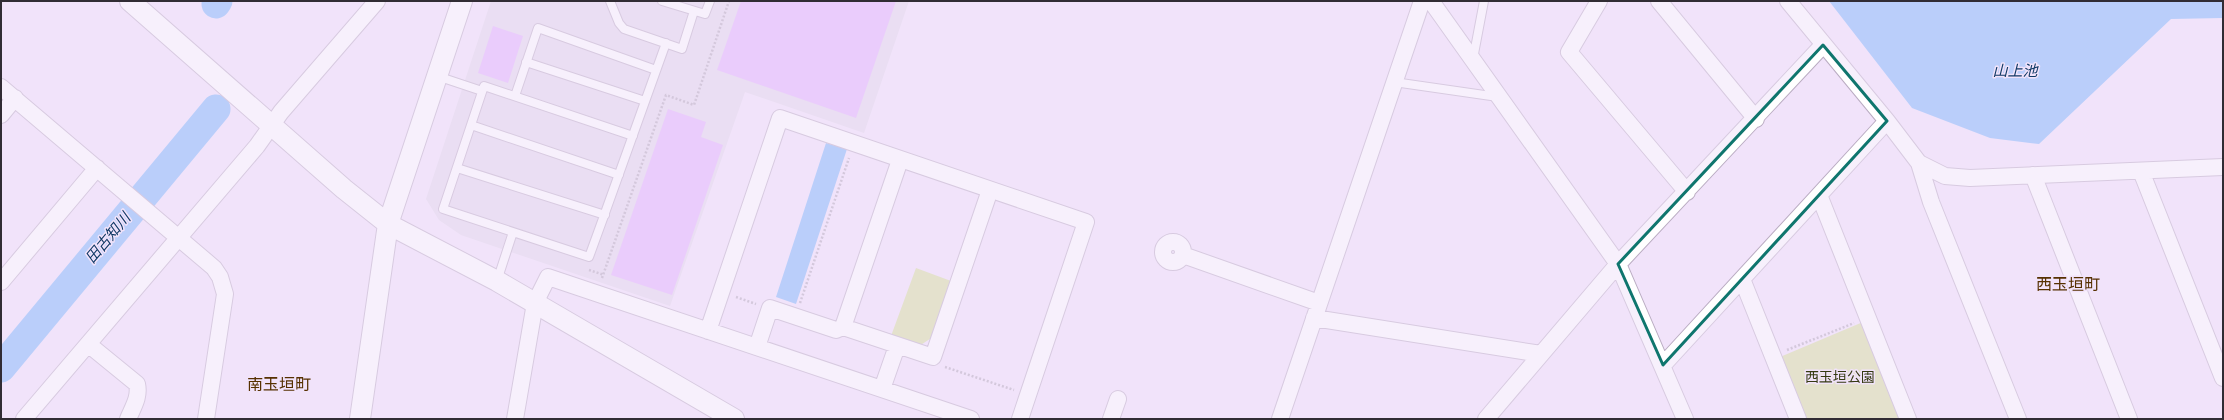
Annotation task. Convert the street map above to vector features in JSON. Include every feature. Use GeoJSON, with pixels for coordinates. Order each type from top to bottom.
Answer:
{"type":"FeatureCollection","features":[{"type":"Feature","properties":{"kind":"street"},"geometry":{"type":"LineString","coordinates":[[130,1],[344,189],[388,224],[497,281],[734,419]]}},
{"type":"Feature","properties":{"kind":"street"},"geometry":{"type":"LineString","coordinates":[[24,419],[178,236],[257,146],[271,124],[377,1]]}},
{"type":"Feature","properties":{"kind":"street"},"geometry":{"type":"LineString","coordinates":[[360,419],[388,224],[462,1]]}},
{"type":"Feature","properties":{"kind":"street"},"geometry":{"type":"LineString","coordinates":[[1280,419],[1422,1]]}},
{"type":"Feature","properties":{"kind":"street"},"geometry":{"type":"LineString","coordinates":[[1431,1],[1618,264],[1663,365],[1685,419]]}},
{"type":"Feature","properties":{"kind":"street"},"geometry":{"type":"LineString","coordinates":[[1599,1],[1569,52],[1687,192]]}},
{"type":"Feature","properties":{"kind":"street"},"geometry":{"type":"LineString","coordinates":[[1659,1],[1756,119]]}},
{"type":"Feature","properties":{"kind":"street"},"geometry":{"type":"LineString","coordinates":[[1788,1],[1887,121],[1919,163],[1931,202],[2018,419]]}},
{"type":"Feature","properties":{"kind":"street"},"geometry":{"type":"LineString","coordinates":[[1486,419],[1618,264],[1756,119],[1823,45]]}},
{"type":"Feature","properties":{"kind":"street"},"geometry":{"type":"LineString","coordinates":[[1,87],[97,168],[130,198],[178,236],[214,268],[220,277],[225,294],[206,419]]}},
{"type":"Feature","properties":{"kind":"street"},"geometry":{"type":"LineString","coordinates":[[1,115],[15,98]]}},
{"type":"Feature","properties":{"kind":"street"},"geometry":{"type":"LineString","coordinates":[[708,331],[780,118],[1086,222],[1020,419]]}},
{"type":"Feature","properties":{"kind":"street"},"geometry":{"type":"LineString","coordinates":[[1663,365],[1887,121]]}},
{"type":"Feature","properties":{"kind":"street"},"geometry":{"type":"LineString","coordinates":[[843,327],[900,160]]}},
{"type":"Feature","properties":{"kind":"street"},"geometry":{"type":"LineString","coordinates":[[1919,163],[1945,176],[1970,178],[2223,167]]}},
{"type":"Feature","properties":{"kind":"street"},"geometry":{"type":"LineString","coordinates":[[1,282],[97,168]]}},
{"type":"Feature","properties":{"kind":"street"},"geometry":{"type":"LineString","coordinates":[[2141,171],[2223,378]]}},
{"type":"Feature","properties":{"kind":"street"},"geometry":{"type":"LineString","coordinates":[[2033,175],[2130,419]]}},
{"type":"Feature","properties":{"kind":"street"},"geometry":{"type":"LineString","coordinates":[[757,348],[770,308],[836,330],[843,327],[933,357],[990,190]]}},
{"type":"Feature","properties":{"kind":"street"},"geometry":{"type":"LineString","coordinates":[[1820,195],[1908,419]]}},
{"type":"Feature","properties":{"kind":"street"},"geometry":{"type":"LineString","coordinates":[[1183,255],[1319,303]]}},
{"type":"Feature","properties":{"kind":"street"},"geometry":{"type":"LineString","coordinates":[[514,419],[535,303],[548,277],[882,389],[937,414],[971,419]]}},
{"type":"Feature","properties":{"kind":"street"},"geometry":{"type":"LineString","coordinates":[[1742,279],[1798,419]]}},
{"type":"Feature","properties":{"kind":"street"},"geometry":{"type":"LineString","coordinates":[[1314,318],[1541,354]]}},
{"type":"Feature","properties":{"kind":"street"},"geometry":{"type":"LineString","coordinates":[[88,344],[137,384],[139,392],[128,419]]}},
{"type":"Feature","properties":{"kind":"street"},"geometry":{"type":"LineString","coordinates":[[882,389],[897,346]]}},
{"type":"Feature","properties":{"kind":"street"},"geometry":{"type":"LineString","coordinates":[[1111,419],[1118,399]]}},
{"type":"Feature","properties":{"kind":"lane"},"geometry":{"type":"LineString","coordinates":[[610,1],[619,23],[624,29],[682,49],[694,11]]}},
{"type":"Feature","properties":{"kind":"lane"},"geometry":{"type":"LineString","coordinates":[[662,1],[705,14],[710,1]]}},
{"type":"Feature","properties":{"kind":"lane"},"geometry":{"type":"LineString","coordinates":[[1473,61],[1484,1]]}},
{"type":"Feature","properties":{"kind":"lane"},"geometry":{"type":"LineString","coordinates":[[515,96],[538,28],[656,70]]}},
{"type":"Feature","properties":{"kind":"lane"},"geometry":{"type":"LineString","coordinates":[[633,136],[484,86],[443,209],[590,257],[619,174],[633,136],[666,43]]}},
{"type":"Feature","properties":{"kind":"lane"},"geometry":{"type":"LineString","coordinates":[[526,62],[645,101]]}},
{"type":"Feature","properties":{"kind":"lane"},"geometry":{"type":"LineString","coordinates":[[437,76],[482,91]]}},
{"type":"Feature","properties":{"kind":"lane"},"geometry":{"type":"LineString","coordinates":[[1394,82],[1498,97]]}},
{"type":"Feature","properties":{"kind":"lane"},"geometry":{"type":"LineString","coordinates":[[471,125],[619,174]]}},
{"type":"Feature","properties":{"kind":"lane"},"geometry":{"type":"LineString","coordinates":[[457,168],[605,215]]}},
{"type":"Feature","properties":{"kind":"lane"},"geometry":{"type":"LineString","coordinates":[[497,281],[513,232]]}},
{"type":"Feature","properties":{"kind":"path"},"geometry":{"type":"LineString","coordinates":[[597,293],[666,95],[694,105],[729,1]]}},
{"type":"Feature","properties":{"kind":"path"},"geometry":{"type":"LineString","coordinates":[[795,317],[854,144]]}},
{"type":"Feature","properties":{"kind":"path"},"geometry":{"type":"LineString","coordinates":[[722,291],[770,308]]}},
{"type":"Feature","properties":{"kind":"path"},"geometry":{"type":"LineString","coordinates":[[1772,356],[1868,317]]}},
{"type":"Feature","properties":{"kind":"path"},"geometry":{"type":"LineString","coordinates":[[933,357],[936,364],[1028,395]]}},
{"type":"Feature","properties":{"kind":"highlighted area"},"geometry":{"type":"Polygon","coordinates":[[[1823,45],[1887,121],[1663,365],[1618,264],[1823,45]]]}},
{"type":"Feature","properties":{"kind":"shaded area"},"geometry":{"type":"Polygon","coordinates":[[[491,1],[909,1],[864,133],[745,92],[670,306],[461,235],[439,220],[426,199],[491,1]]]}},
{"type":"Feature","properties":{"kind":"green space"},"geometry":{"type":"Polygon","coordinates":[[[916,268],[951,281],[933,337],[919,346],[891,336],[916,268]]]}},
{"type":"Feature","properties":{"kind":"green space","name":"西玉垣公園"},"geometry":{"type":"Polygon","coordinates":[[[1863,322],[1901,419],[1805,419],[1780,357],[1863,322]]]}},
{"type":"Feature","properties":{"kind":"water","name":"山上池"},"geometry":{"type":"Polygon","coordinates":[[[1829,1],[2223,1],[2223,18],[2171,19],[2039,144],[1990,138],[1912,108],[1829,1]]]}},
{"type":"Feature","properties":{"kind":"water"},"geometry":{"type":"Polygon","coordinates":[[[826,143],[847,149],[796,304],[776,297],[826,143]]]}},
{"type":"Feature","properties":{"kind":"building"},"geometry":{"type":"Polygon","coordinates":[[[741,1],[896,1],[856,118],[717,70],[741,1]]]}},
{"type":"Feature","properties":{"kind":"building"},"geometry":{"type":"Polygon","coordinates":[[[493,26],[523,36],[508,83],[478,73],[493,26]]]}},
{"type":"Feature","properties":{"kind":"building"},"geometry":{"type":"Polygon","coordinates":[[[668,109],[706,122],[701,137],[723,145],[672,295],[611,275],[668,109]]]}},
{"type":"Feature","properties":{"kind":"waterway","name":"田古知川"},"geometry":{"type":"LineString","coordinates":[[1,368],[216,109]]}},
{"type":"Feature","properties":{"kind":"district","name":"西玉垣町"},"geometry":{"type":"Point","coordinates":[2068,284]}},
{"type":"Feature","properties":{"kind":"district","name":"南玉垣町"},"geometry":{"type":"Point","coordinates":[279,384]}}]}
